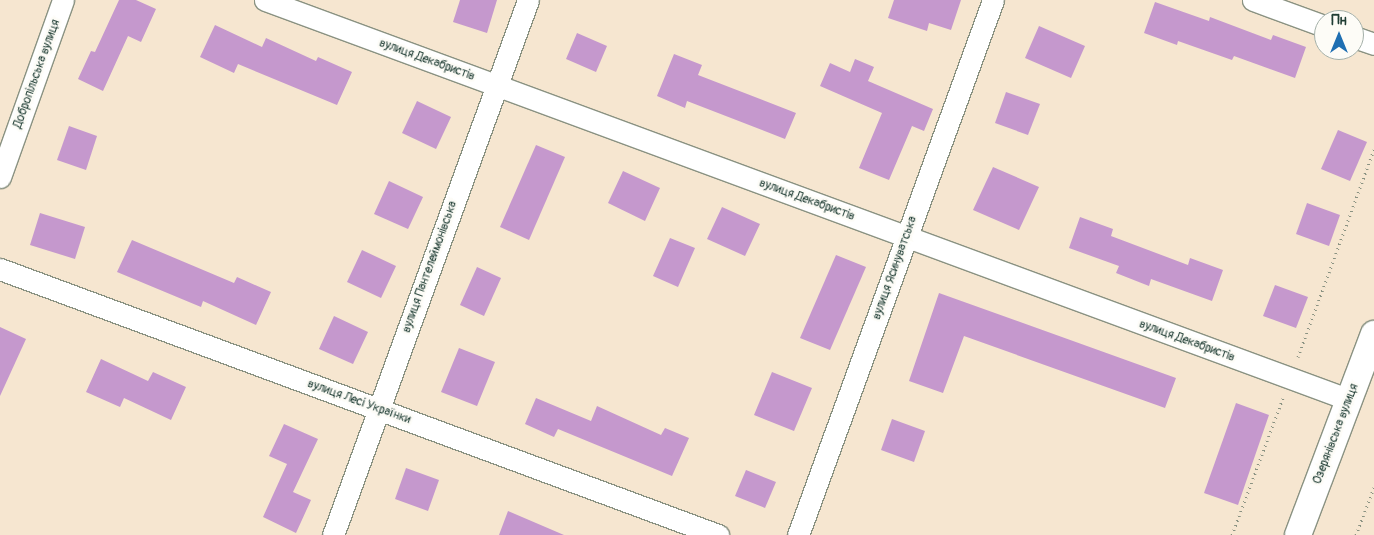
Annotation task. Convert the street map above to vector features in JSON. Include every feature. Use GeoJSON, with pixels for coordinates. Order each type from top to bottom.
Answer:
{"type":"FeatureCollection","features":[{"type":"Feature","properties":{"kind":"street","name":"Добропільська вулиця"},"geometry":{"type":"LineString","coordinates":[[0,177],[63,0]]}},
{"type":"Feature","properties":{"kind":"street","name":"вулиця Декабристів"},"geometry":{"type":"LineString","coordinates":[[265,0],[1350,400]]}},
{"type":"Feature","properties":{"kind":"street","name":"вулиця Пантелеймонівська"},"geometry":{"type":"LineString","coordinates":[[333,535],[528,0]]}},
{"type":"Feature","properties":{"kind":"street","name":"вулиця Ясинуватська"},"geometry":{"type":"LineString","coordinates":[[798,535],[993,0]]}},
{"type":"Feature","properties":{"kind":"street"},"geometry":{"type":"LineString","coordinates":[[1254,0],[1314,22]]}},
{"type":"Feature","properties":{"kind":"street","name":"вулиця Лесі Українки"},"geometry":{"type":"LineString","coordinates":[[0,268],[718,535]]}},
{"type":"Feature","properties":{"kind":"street","name":"Озерянівська вулиця"},"geometry":{"type":"LineString","coordinates":[[1298,535],[1374,334]]}},
{"type":"Feature","properties":{"kind":"path"},"geometry":{"type":"LineString","coordinates":[[1232,535],[1374,149]]}},
{"type":"Feature","properties":{"kind":"path"},"geometry":{"type":"LineString","coordinates":[[1356,535],[1374,487]]}},
{"type":"Feature","properties":{"kind":"building"},"geometry":{"type":"Polygon","coordinates":[[[119,0],[136,0],[156,9],[141,42],[128,36],[103,91],[78,79],[91,51],[95,52],[119,0]]]}},
{"type":"Feature","properties":{"kind":"building"},"geometry":{"type":"Polygon","coordinates":[[[460,0],[497,0],[487,33],[453,22],[460,0]]]}},
{"type":"Feature","properties":{"kind":"building"},"geometry":{"type":"Polygon","coordinates":[[[894,0],[961,0],[951,30],[929,23],[927,31],[888,18],[894,0]]]}},
{"type":"Feature","properties":{"kind":"building"},"geometry":{"type":"Polygon","coordinates":[[[1155,2],[1209,21],[1210,17],[1271,40],[1273,35],[1306,47],[1295,78],[1234,56],[1232,60],[1178,41],[1177,45],[1144,33],[1155,2]]]}},
{"type":"Feature","properties":{"kind":"building"},"geometry":{"type":"Polygon","coordinates":[[[215,25],[262,47],[266,38],[316,61],[318,57],[352,72],[337,105],[238,64],[234,73],[200,57],[215,25]]]}},
{"type":"Feature","properties":{"kind":"building"},"geometry":{"type":"Polygon","coordinates":[[[1039,26],[1085,46],[1071,78],[1025,58],[1039,26]]]}},
{"type":"Feature","properties":{"kind":"building"},"geometry":{"type":"Polygon","coordinates":[[[577,33],[607,46],[596,72],[566,59],[577,33]]]}},
{"type":"Feature","properties":{"kind":"building"},"geometry":{"type":"Polygon","coordinates":[[[674,54],[702,65],[698,75],[796,113],[785,139],[687,101],[685,108],[657,96],[674,54]]]}},
{"type":"Feature","properties":{"kind":"building"},"geometry":{"type":"Polygon","coordinates":[[[855,59],[874,67],[868,81],[933,109],[924,131],[912,126],[889,180],[859,168],[882,113],[820,86],[830,63],[850,72],[855,59]]]}},
{"type":"Feature","properties":{"kind":"building"},"geometry":{"type":"Polygon","coordinates":[[[1006,92],[1040,104],[1028,135],[995,123],[1006,92]]]}},
{"type":"Feature","properties":{"kind":"building"},"geometry":{"type":"Polygon","coordinates":[[[417,101],[451,117],[436,149],[402,133],[417,101]]]}},
{"type":"Feature","properties":{"kind":"building"},"geometry":{"type":"Polygon","coordinates":[[[69,126],[97,136],[86,170],[57,160],[69,126]]]}},
{"type":"Feature","properties":{"kind":"building"},"geometry":{"type":"Polygon","coordinates":[[[1338,130],[1367,142],[1350,181],[1321,169],[1338,130]]]}},
{"type":"Feature","properties":{"kind":"building"},"geometry":{"type":"Polygon","coordinates":[[[536,145],[565,157],[529,240],[500,227],[536,145]]]}},
{"type":"Feature","properties":{"kind":"building"},"geometry":{"type":"Polygon","coordinates":[[[993,167],[1039,187],[1019,230],[973,210],[993,167]]]}},
{"type":"Feature","properties":{"kind":"building"},"geometry":{"type":"Polygon","coordinates":[[[623,171],[660,188],[645,221],[608,203],[623,171]]]}},
{"type":"Feature","properties":{"kind":"building"},"geometry":{"type":"Polygon","coordinates":[[[389,181],[423,197],[408,229],[374,214],[389,181]]]}},
{"type":"Feature","properties":{"kind":"building"},"geometry":{"type":"Polygon","coordinates":[[[1307,203],[1340,215],[1329,246],[1296,234],[1307,203]]]}},
{"type":"Feature","properties":{"kind":"building"},"geometry":{"type":"Polygon","coordinates":[[[722,207],[760,224],[745,256],[707,239],[722,207]]]}},
{"type":"Feature","properties":{"kind":"building"},"geometry":{"type":"Polygon","coordinates":[[[40,213],[85,227],[75,259],[30,245],[40,213]]]}},
{"type":"Feature","properties":{"kind":"building"},"geometry":{"type":"Polygon","coordinates":[[[1080,217],[1113,229],[1111,236],[1188,265],[1190,258],[1223,270],[1212,301],[1151,279],[1149,286],[1116,273],[1119,266],[1069,248],[1080,217]]]}},
{"type":"Feature","properties":{"kind":"building"},"geometry":{"type":"Polygon","coordinates":[[[670,238],[695,248],[678,287],[653,276],[670,238]]]}},
{"type":"Feature","properties":{"kind":"building"},"geometry":{"type":"Polygon","coordinates":[[[132,240],[234,283],[237,277],[271,292],[256,325],[203,301],[201,307],[117,272],[132,240]]]}},
{"type":"Feature","properties":{"kind":"building"},"geometry":{"type":"Polygon","coordinates":[[[362,250],[396,266],[381,298],[347,282],[362,250]]]}},
{"type":"Feature","properties":{"kind":"building"},"geometry":{"type":"Polygon","coordinates":[[[836,255],[866,267],[830,350],[800,338],[836,255]]]}},
{"type":"Feature","properties":{"kind":"building"},"geometry":{"type":"Polygon","coordinates":[[[477,267],[501,278],[484,316],[460,305],[477,267]]]}},
{"type":"Feature","properties":{"kind":"building"},"geometry":{"type":"Polygon","coordinates":[[[1275,285],[1308,297],[1296,328],[1263,316],[1275,285]]]}},
{"type":"Feature","properties":{"kind":"building"},"geometry":{"type":"Polygon","coordinates":[[[939,293],[1176,378],[1165,408],[964,336],[943,393],[909,381],[939,293]]]}},
{"type":"Feature","properties":{"kind":"building"},"geometry":{"type":"Polygon","coordinates":[[[334,316],[368,332],[353,364],[319,349],[334,316]]]}},
{"type":"Feature","properties":{"kind":"building"},"geometry":{"type":"Polygon","coordinates":[[[0,327],[26,339],[0,396],[0,327]]]}},
{"type":"Feature","properties":{"kind":"building"},"geometry":{"type":"Polygon","coordinates":[[[459,348],[495,362],[477,406],[441,392],[459,348]]]}},
{"type":"Feature","properties":{"kind":"building"},"geometry":{"type":"Polygon","coordinates":[[[101,359],[148,381],[153,372],[186,387],[171,420],[124,398],[120,407],[86,392],[101,359]]]}},
{"type":"Feature","properties":{"kind":"building"},"geometry":{"type":"Polygon","coordinates":[[[772,372],[812,388],[794,431],[754,415],[772,372]]]}},
{"type":"Feature","properties":{"kind":"building"},"geometry":{"type":"Polygon","coordinates":[[[536,398],[591,421],[597,406],[661,435],[665,428],[689,438],[672,476],[558,429],[554,437],[525,424],[536,398]]]}},
{"type":"Feature","properties":{"kind":"building"},"geometry":{"type":"Polygon","coordinates":[[[1236,403],[1269,415],[1238,505],[1204,493],[1236,403]]]}},
{"type":"Feature","properties":{"kind":"building"},"geometry":{"type":"Polygon","coordinates":[[[892,419],[925,431],[914,462],[881,450],[892,419]]]}},
{"type":"Feature","properties":{"kind":"building"},"geometry":{"type":"Polygon","coordinates":[[[284,424],[318,439],[293,492],[311,500],[296,533],[263,517],[287,464],[269,456],[284,424]]]}},
{"type":"Feature","properties":{"kind":"building"},"geometry":{"type":"Polygon","coordinates":[[[406,468],[439,480],[428,511],[395,499],[406,468]]]}},
{"type":"Feature","properties":{"kind":"building"},"geometry":{"type":"Polygon","coordinates":[[[746,470],[776,482],[765,508],[735,496],[746,470]]]}},
{"type":"Feature","properties":{"kind":"building"},"geometry":{"type":"Polygon","coordinates":[[[508,511],[564,535],[499,535],[508,511]]]}}]}
